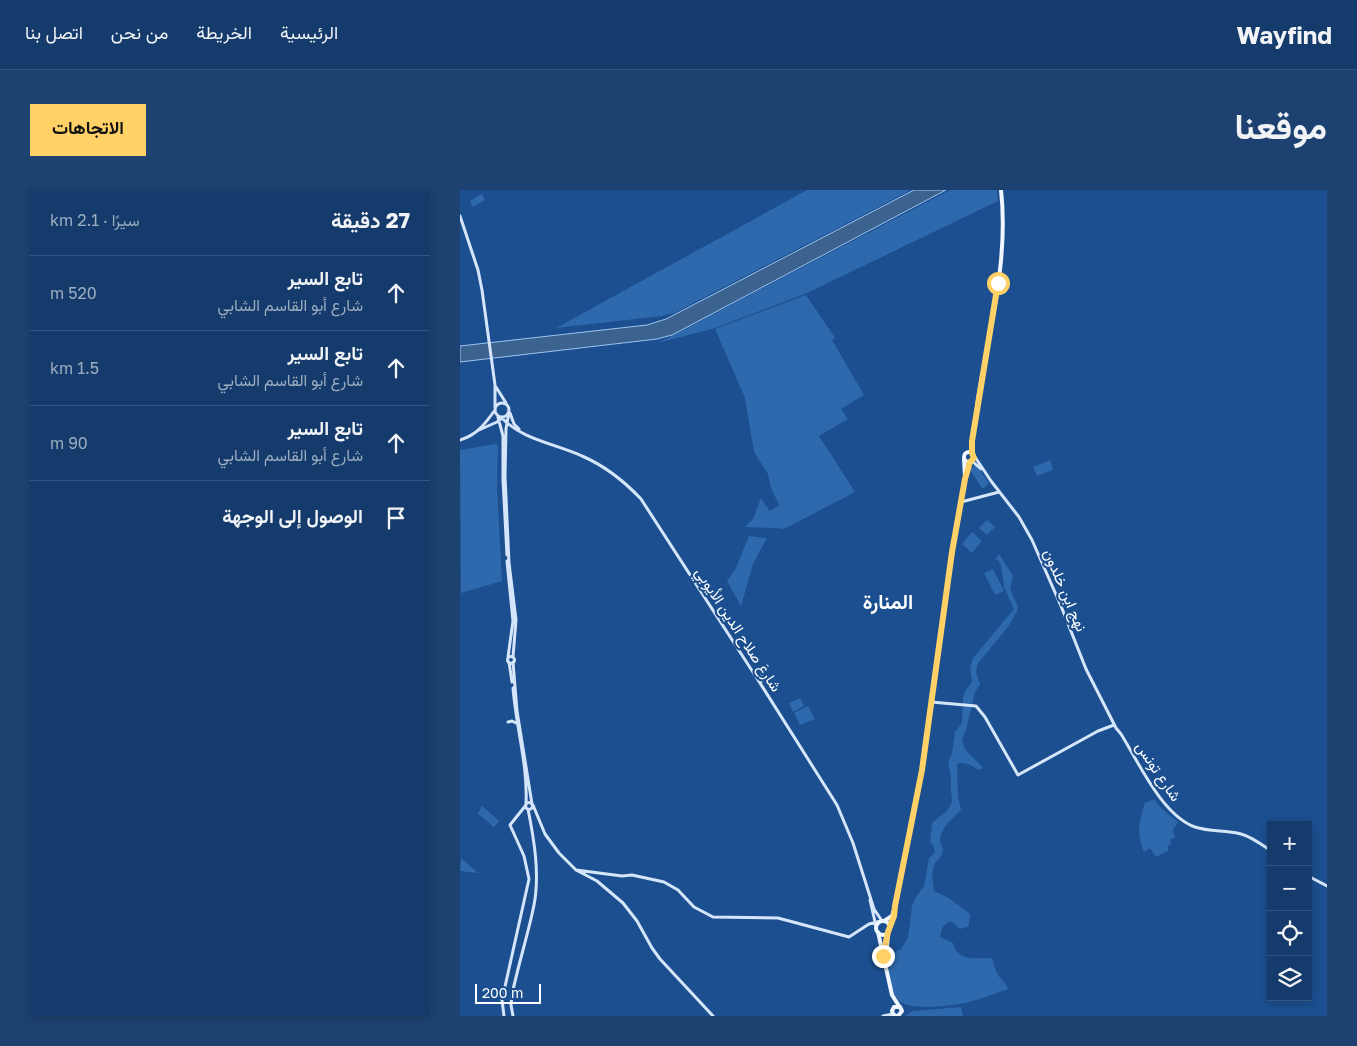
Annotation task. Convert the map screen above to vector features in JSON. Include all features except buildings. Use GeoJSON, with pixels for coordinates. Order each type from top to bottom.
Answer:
{"type":"FeatureCollection","features":[{"type":"Feature","properties":{"kind":"main road"},"geometry":{"type":"LineString","coordinates":[[879,923],[892,916],[895,906],[922,770],[946,590],[965,479],[971,461],[972,441],[1002,253],[1003,220],[1001,190]]}},
{"type":"Feature","properties":{"kind":"main road"},"geometry":{"type":"LineString","coordinates":[[965,479],[964,455],[971,453]]}},
{"type":"Feature","properties":{"kind":"main road"},"geometry":{"type":"LineString","coordinates":[[964,459],[971,461]]}},
{"type":"Feature","properties":{"kind":"main road"},"geometry":{"type":"LineString","coordinates":[[886,970],[886,948],[895,906]]}},
{"type":"Feature","properties":{"kind":"main road"},"geometry":{"type":"LineString","coordinates":[[879,923],[888,923],[889,930]]}},
{"type":"Feature","properties":{"kind":"main road"},"geometry":{"type":"LineString","coordinates":[[879,923],[878,932],[896,1014]]}},
{"type":"Feature","properties":{"kind":"main road"},"geometry":{"type":"LineString","coordinates":[[878,932],[883,935],[889,930]]}},
{"type":"Feature","properties":{"kind":"main road"},"geometry":{"type":"LineString","coordinates":[[883,956],[886,948]]}},
{"type":"Feature","properties":{"kind":"main road"},"geometry":{"type":"LineString","coordinates":[[891,991],[902,1010],[896,1014]]}},
{"type":"Feature","properties":{"kind":"main road"},"geometry":{"type":"LineString","coordinates":[[896,1014],[898,1006]]}},
{"type":"Feature","properties":{"kind":"street"},"geometry":{"type":"LineString","coordinates":[[460,216],[478,270],[495,385],[495,409],[500,418],[503,436],[506,543],[513,613],[511,658],[517,711],[533,805],[545,834],[554,848],[576,870],[597,881],[623,903],[637,921],[660,959],[713,1016]]}},
{"type":"Feature","properties":{"kind":"street"},"geometry":{"type":"LineString","coordinates":[[495,385],[510,411],[514,424],[521,431]]}},
{"type":"Feature","properties":{"kind":"street"},"geometry":{"type":"LineString","coordinates":[[480,430],[500,403],[506,404]]}},
{"type":"Feature","properties":{"kind":"street"},"geometry":{"type":"LineString","coordinates":[[460,440],[471,436],[500,418],[506,417],[510,411]]}},
{"type":"Feature","properties":{"kind":"street"},"geometry":{"type":"LineString","coordinates":[[510,411],[507,423],[506,476],[509,556],[516,620],[511,658],[507,660],[509,662],[527,780],[527,807],[532,832],[535,868],[535,895],[512,995],[513,1016]]}},
{"type":"Feature","properties":{"kind":"street","name":"شارع صلاح الدين الأيوبي"},"geometry":{"type":"LineString","coordinates":[[500,418],[543,442],[593,461],[641,498],[837,804],[853,843],[873,913],[879,923]]}},
{"type":"Feature","properties":{"kind":"street"},"geometry":{"type":"LineString","coordinates":[[971,453],[984,471]]}},
{"type":"Feature","properties":{"kind":"street"},"geometry":{"type":"LineString","coordinates":[[971,461],[984,471]]}},
{"type":"Feature","properties":{"kind":"street","name":"نهج ابن خلدون"},"geometry":{"type":"LineString","coordinates":[[984,471],[1019,517],[1032,540],[1058,598],[1086,670],[1112,719],[1113,726]]}},
{"type":"Feature","properties":{"kind":"street"},"geometry":{"type":"LineString","coordinates":[[961,502],[999,492]]}},
{"type":"Feature","properties":{"kind":"street"},"geometry":{"type":"LineString","coordinates":[[760,683],[762,674],[767,666]]}},
{"type":"Feature","properties":{"kind":"street"},"geometry":{"type":"LineString","coordinates":[[931,702],[976,706],[985,717],[1018,775],[1098,731],[1113,726]]}},
{"type":"Feature","properties":{"kind":"street"},"geometry":{"type":"LineString","coordinates":[[508,722],[514,721],[517,724]]}},
{"type":"Feature","properties":{"kind":"street","name":"شارع تونس"},"geometry":{"type":"LineString","coordinates":[[1113,726],[1164,804],[1184,821],[1192,826],[1204,829],[1243,834],[1267,849]]}},
{"type":"Feature","properties":{"kind":"street"},"geometry":{"type":"LineString","coordinates":[[504,1016],[502,1000],[529,876],[524,856],[510,825],[530,802],[533,805]]}},
{"type":"Feature","properties":{"kind":"street"},"geometry":{"type":"LineString","coordinates":[[527,807],[538,818]]}},
{"type":"Feature","properties":{"kind":"street"},"geometry":{"type":"LineString","coordinates":[[576,870],[622,876],[632,875],[664,882],[678,890],[694,907],[713,917],[778,918],[814,926],[842,936],[849,937],[862,928],[873,913]]}},
{"type":"Feature","properties":{"kind":"street"},"geometry":{"type":"LineString","coordinates":[[1312,878],[1327,886]]}},
{"type":"Feature","properties":{"kind":"street","name":"شارع صلاح الدين الأيوبي"},"geometry":{"type":"LineString","coordinates":[[870,899],[879,923]]}},
{"type":"Feature","properties":{"kind":"street"},"geometry":{"type":"LineString","coordinates":[[862,928],[879,923]]}},
{"type":"Feature","properties":{"kind":"street"},"geometry":{"type":"LineString","coordinates":[[866,925],[879,923]]}},
{"type":"Feature","properties":{"kind":"street"},"geometry":{"type":"LineString","coordinates":[[884,1016],[896,1014]]}},
{"type":"Feature","properties":{"kind":"shaded area"},"geometry":{"type":"Polygon","coordinates":[[[807,190],[911,190],[674,313],[556,328],[807,190]]]}},
{"type":"Feature","properties":{"kind":"shaded area"},"geometry":{"type":"Polygon","coordinates":[[[914,190],[946,190],[672,335],[657,339],[460,362],[460,346],[647,325],[666,319],[914,190]]]}},
{"type":"Feature","properties":{"kind":"shaded area"},"geometry":{"type":"Polygon","coordinates":[[[950,190],[997,190],[998,201],[805,294],[715,328],[658,343],[950,190]]]}},
{"type":"Feature","properties":{"kind":"shaded area"},"geometry":{"type":"Polygon","coordinates":[[[482,194],[485,200],[473,207],[470,201],[482,194]]]}},
{"type":"Feature","properties":{"kind":"shaded area"},"geometry":{"type":"Polygon","coordinates":[[[806,295],[835,338],[832,340],[864,395],[841,409],[848,419],[819,436],[855,492],[784,529],[745,527],[753,519],[761,498],[770,511],[779,505],[771,488],[768,474],[754,452],[745,398],[715,329],[806,295]]]}},
{"type":"Feature","properties":{"kind":"shaded area"},"geometry":{"type":"Polygon","coordinates":[[[496,444],[498,446],[497,488],[502,581],[461,593],[460,450],[496,444]]]}},
{"type":"Feature","properties":{"kind":"shaded area"},"geometry":{"type":"Polygon","coordinates":[[[1050,460],[1053,470],[1037,476],[1033,467],[1050,460]]]}},
{"type":"Feature","properties":{"kind":"shaded area"},"geometry":{"type":"Polygon","coordinates":[[[975,465],[989,483],[984,488],[982,488],[970,470],[975,465]]]}},
{"type":"Feature","properties":{"kind":"shaded area"},"geometry":{"type":"Polygon","coordinates":[[[987,520],[995,527],[987,535],[979,528],[987,520]]]}},
{"type":"Feature","properties":{"kind":"shaded area"},"geometry":{"type":"Polygon","coordinates":[[[972,532],[982,541],[972,553],[962,544],[972,532]]]}},
{"type":"Feature","properties":{"kind":"shaded area"},"geometry":{"type":"Polygon","coordinates":[[[749,536],[767,538],[753,564],[741,606],[727,581],[735,570],[749,536]]]}},
{"type":"Feature","properties":{"kind":"shaded area"},"geometry":{"type":"Polygon","coordinates":[[[999,554],[1013,576],[1010,589],[1018,607],[1008,627],[978,663],[976,672],[980,684],[975,692],[962,740],[967,752],[983,768],[978,770],[965,764],[957,764],[958,797],[961,810],[946,825],[941,834],[942,855],[935,863],[932,874],[934,891],[949,898],[970,914],[969,926],[960,929],[952,922],[948,922],[942,928],[940,937],[953,943],[955,949],[963,956],[968,958],[991,958],[999,977],[1008,989],[960,1004],[927,1007],[909,1005],[897,999],[892,989],[889,954],[901,949],[908,938],[912,906],[924,886],[929,858],[935,852],[933,845],[930,843],[932,823],[948,810],[952,801],[948,762],[952,753],[955,732],[962,723],[963,697],[972,682],[970,668],[973,658],[1014,609],[1004,587],[1001,566],[998,560],[995,559],[999,554]]]}},
{"type":"Feature","properties":{"kind":"shaded area"},"geometry":{"type":"Polygon","coordinates":[[[993,569],[1004,591],[995,595],[984,573],[993,569]]]}},
{"type":"Feature","properties":{"kind":"shaded area"},"geometry":{"type":"Polygon","coordinates":[[[800,698],[804,706],[793,712],[789,703],[800,698]]]}},
{"type":"Feature","properties":{"kind":"shaded area"},"geometry":{"type":"Polygon","coordinates":[[[808,706],[815,719],[800,725],[794,713],[808,706]]]}},
{"type":"Feature","properties":{"kind":"shaded area"},"geometry":{"type":"Polygon","coordinates":[[[1154,799],[1162,809],[1178,822],[1173,830],[1175,837],[1170,840],[1171,843],[1168,846],[1168,851],[1156,857],[1150,848],[1144,852],[1139,833],[1145,803],[1154,799]]]}},
{"type":"Feature","properties":{"kind":"shaded area"},"geometry":{"type":"Polygon","coordinates":[[[482,806],[499,821],[494,827],[478,814],[482,806]]]}},
{"type":"Feature","properties":{"kind":"shaded area"},"geometry":{"type":"Polygon","coordinates":[[[461,858],[478,873],[460,871],[461,858]]]}},
{"type":"Feature","properties":{"kind":"shaded area"},"geometry":{"type":"Polygon","coordinates":[[[961,1007],[963,1016],[905,1016],[913,1011],[961,1007]]]}},
{"type":"Feature","properties":{"kind":"district","name":"المنارة"},"geometry":{"type":"Point","coordinates":[888,601]}},
{"type":"Feature","properties":{"kind":"route"},"geometry":{"type":"LineString","coordinates":[[883,956],[885,954],[888,932],[894,916],[922,770],[942,616],[965,479],[970,462],[974,458],[972,441],[998,283]]}}]}
